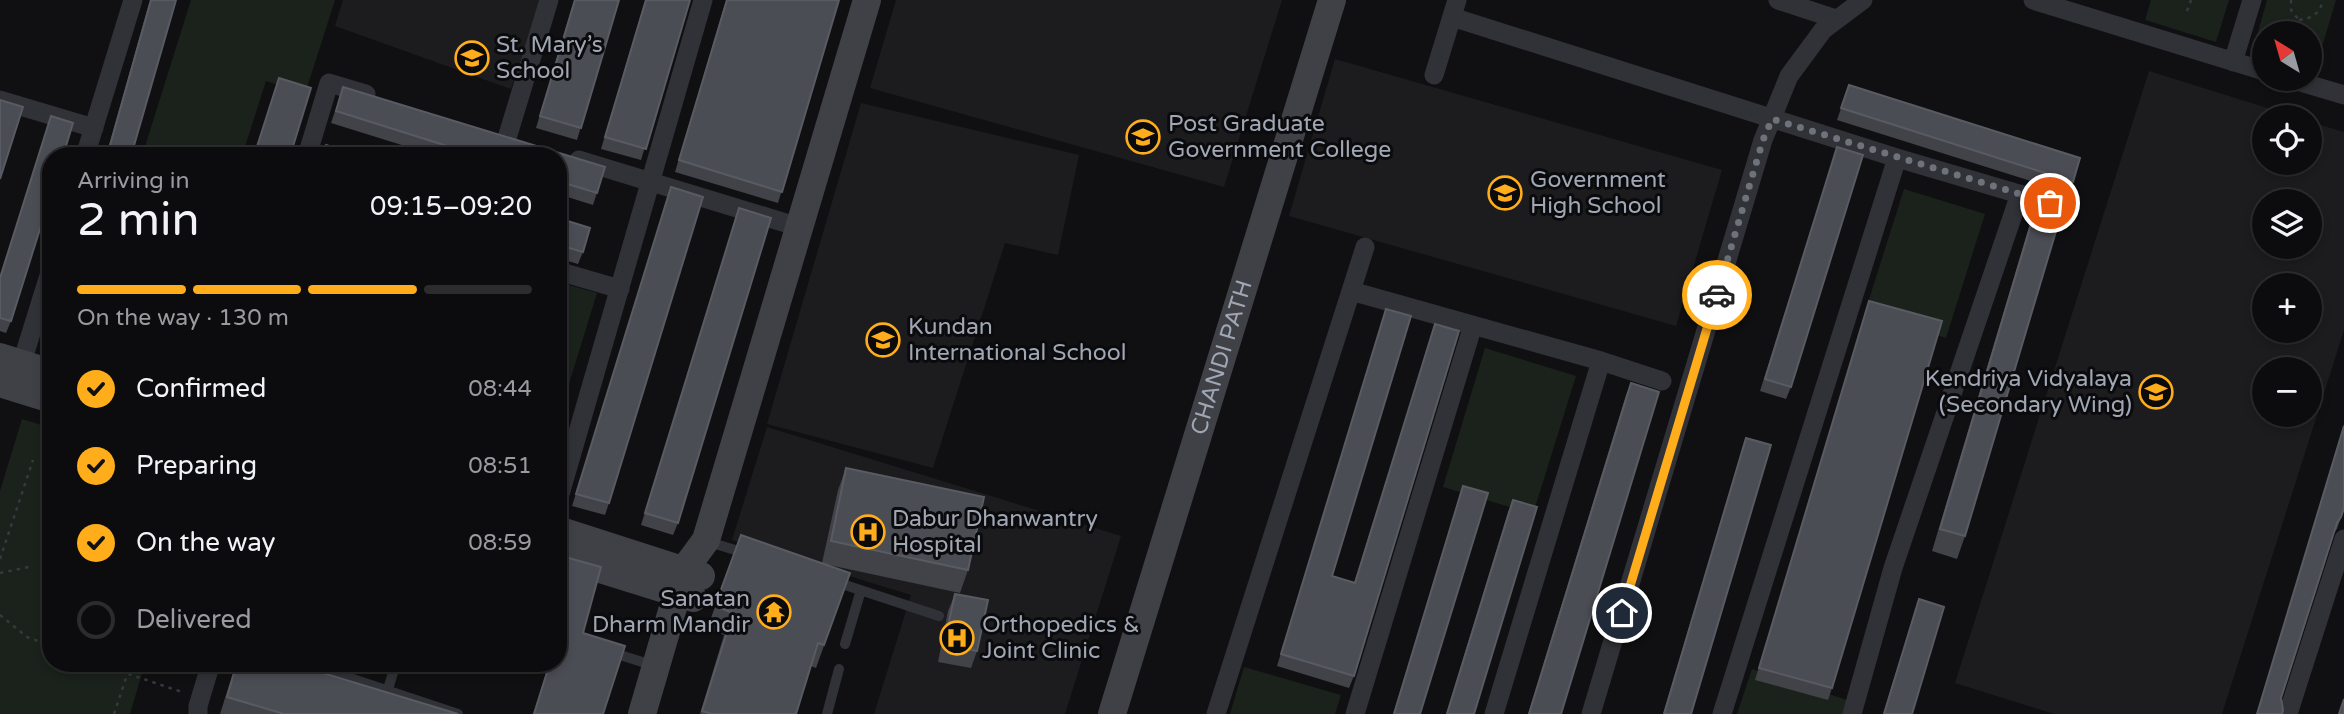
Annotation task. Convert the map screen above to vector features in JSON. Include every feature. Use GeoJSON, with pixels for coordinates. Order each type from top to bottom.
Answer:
{"type":"FeatureCollection","features":[{"type":"Feature","properties":{"kind":"main road"},"geometry":{"type":"LineString","coordinates":[[661,714],[693,571],[867,0]]}},
{"type":"Feature","properties":{"kind":"main road","name":"CHANDI PATH"},"geometry":{"type":"LineString","coordinates":[[1095,714],[1314,0]]}},
{"type":"Feature","properties":{"kind":"main road","name":"CHANDI PATH"},"geometry":{"type":"LineString","coordinates":[[1112,714],[1332,0]]}},
{"type":"Feature","properties":{"kind":"main road"},"geometry":{"type":"LineString","coordinates":[[9,373],[42,373]]}},
{"type":"Feature","properties":{"kind":"main road"},"geometry":{"type":"LineString","coordinates":[[9,373],[42,393]]}},
{"type":"Feature","properties":{"kind":"main road"},"geometry":{"type":"LineString","coordinates":[[567,533],[693,571]]}},
{"type":"Feature","properties":{"kind":"main road"},"geometry":{"type":"LineString","coordinates":[[567,557],[693,571]]}},
{"type":"Feature","properties":{"kind":"main road"},"geometry":{"type":"LineString","coordinates":[[642,714],[655,666],[693,571]]}},
{"type":"Feature","properties":{"kind":"street"},"geometry":{"type":"LineString","coordinates":[[88,147],[133,0]]}},
{"type":"Feature","properties":{"kind":"street"},"geometry":{"type":"LineString","coordinates":[[507,138],[549,0]]}},
{"type":"Feature","properties":{"kind":"street"},"geometry":{"type":"LineString","coordinates":[[567,470],[703,0]]}},
{"type":"Feature","properties":{"kind":"street"},"geometry":{"type":"LineString","coordinates":[[1778,0],[1836,19]]}},
{"type":"Feature","properties":{"kind":"street"},"geometry":{"type":"LineString","coordinates":[[1591,714],[1763,140],[1789,76],[1824,30],[1863,0]]}},
{"type":"Feature","properties":{"kind":"street"},"geometry":{"type":"LineString","coordinates":[[2033,0],[2088,8],[2252,68]]}},
{"type":"Feature","properties":{"kind":"street"},"geometry":{"type":"LineString","coordinates":[[2233,62],[2252,0]]}},
{"type":"Feature","properties":{"kind":"street"},"geometry":{"type":"LineString","coordinates":[[1434,75],[1455,8],[1772,119],[2050,203]]}},
{"type":"Feature","properties":{"kind":"street"},"geometry":{"type":"LineString","coordinates":[[310,147],[329,83],[380,98]]}},
{"type":"Feature","properties":{"kind":"street"},"geometry":{"type":"LineString","coordinates":[[2322,88],[2344,95]]}},
{"type":"Feature","properties":{"kind":"street"},"geometry":{"type":"LineString","coordinates":[[0,100],[94,128]]}},
{"type":"Feature","properties":{"kind":"street"},"geometry":{"type":"LineString","coordinates":[[567,156],[799,227]]}},
{"type":"Feature","properties":{"kind":"street"},"geometry":{"type":"LineString","coordinates":[[1722,714],[1897,158]]}},
{"type":"Feature","properties":{"kind":"street"},"geometry":{"type":"LineString","coordinates":[[1852,714],[1893,568],[2020,194]]}},
{"type":"Feature","properties":{"kind":"street"},"geometry":{"type":"LineString","coordinates":[[1216,714],[1365,247]]}},
{"type":"Feature","properties":{"kind":"street"},"geometry":{"type":"LineString","coordinates":[[567,274],[620,289]]}},
{"type":"Feature","properties":{"kind":"street"},"geometry":{"type":"LineString","coordinates":[[9,373],[42,291]]}},
{"type":"Feature","properties":{"kind":"street"},"geometry":{"type":"LineString","coordinates":[[1351,291],[1601,361],[1662,381]]}},
{"type":"Feature","properties":{"kind":"street"},"geometry":{"type":"LineString","coordinates":[[1355,714],[1473,325]]}},
{"type":"Feature","properties":{"kind":"street"},"geometry":{"type":"LineString","coordinates":[[1494,714],[1601,361]]}},
{"type":"Feature","properties":{"kind":"street"},"geometry":{"type":"LineString","coordinates":[[2288,714],[2344,539]]}},
{"type":"Feature","properties":{"kind":"street"},"geometry":{"type":"LineString","coordinates":[[199,706],[208,672]]}},
{"type":"Feature","properties":{"kind":"lane"},"geometry":{"type":"LineString","coordinates":[[693,571],[761,558]]}},
{"type":"Feature","properties":{"kind":"lane"},"geometry":{"type":"LineString","coordinates":[[824,578],[939,616]]}},
{"type":"Feature","properties":{"kind":"lane"},"geometry":{"type":"LineString","coordinates":[[845,644],[861,590]]}},
{"type":"Feature","properties":{"kind":"lane"},"geometry":{"type":"LineString","coordinates":[[620,655],[655,666]]}},
{"type":"Feature","properties":{"kind":"lane"},"geometry":{"type":"LineString","coordinates":[[827,714],[839,669]]}},
{"type":"Feature","properties":{"kind":"lane"},"geometry":{"type":"LineString","coordinates":[[333,672],[458,714]]}},
{"type":"Feature","properties":{"kind":"lane"},"geometry":{"type":"LineString","coordinates":[[388,689],[393,672]]}},
{"type":"Feature","properties":{"kind":"path"},"geometry":{"type":"LineString","coordinates":[[2187,11],[2191,0]]}},
{"type":"Feature","properties":{"kind":"path"},"geometry":{"type":"LineString","coordinates":[[2291,0],[2291,10],[2299,20],[2315,15],[2321,9],[2323,0]]}},
{"type":"Feature","properties":{"kind":"path"},"geometry":{"type":"LineString","coordinates":[[0,558],[33,460]]}},
{"type":"Feature","properties":{"kind":"path"},"geometry":{"type":"LineString","coordinates":[[0,573],[33,566]]}},
{"type":"Feature","properties":{"kind":"path"},"geometry":{"type":"LineString","coordinates":[[0,615],[27,637],[42,643]]}},
{"type":"Feature","properties":{"kind":"path"},"geometry":{"type":"LineString","coordinates":[[119,672],[199,706]]}},
{"type":"Feature","properties":{"kind":"path"},"geometry":{"type":"LineString","coordinates":[[114,714],[127,675]]}},
{"type":"Feature","properties":{"kind":"shaded area"},"geometry":{"type":"Polygon","coordinates":[[[191,0],[335,0],[305,94],[266,81],[245,147],[145,147],[191,0]]]}},
{"type":"Feature","properties":{"kind":"shaded area","name":"St. Mary’s School"},"geometry":{"type":"Polygon","coordinates":[[[343,0],[541,0],[511,89],[335,26],[343,0]]]}},
{"type":"Feature","properties":{"kind":"shaded area","name":"Post Graduate Government College"},"geometry":{"type":"Polygon","coordinates":[[[896,0],[1282,0],[1224,187],[870,88],[896,0]]]}},
{"type":"Feature","properties":{"kind":"shaded area"},"geometry":{"type":"Polygon","coordinates":[[[2151,0],[2229,0],[2216,42],[2145,20],[2151,0]]]}},
{"type":"Feature","properties":{"kind":"shaded area"},"geometry":{"type":"Polygon","coordinates":[[[2267,0],[2336,0],[2322,47],[2322,21],[2261,21],[2267,0]]]}},
{"type":"Feature","properties":{"kind":"shaded area","name":"Government High School"},"geometry":{"type":"Polygon","coordinates":[[[1335,59],[1722,170],[1676,326],[1289,216],[1335,59]]]}},
{"type":"Feature","properties":{"kind":"shaded area","name":"Kendriya Vidyalaya (Secondary Wing)"},"geometry":{"type":"Polygon","coordinates":[[[2149,71],[2258,105],[2252,105],[2252,175],[2322,175],[2322,126],[2344,132],[2344,330],[2322,399],[2322,357],[2252,357],[2252,427],[2313,427],[2222,714],[2054,714],[1955,683],[2149,71]]]}},
{"type":"Feature","properties":{"kind":"shaded area","name":"Kundan International School"},"geometry":{"type":"Polygon","coordinates":[[[861,103],[1079,155],[1058,255],[1005,243],[933,468],[767,424],[861,103]]]}},
{"type":"Feature","properties":{"kind":"shaded area"},"geometry":{"type":"Polygon","coordinates":[[[1904,189],[1985,214],[1946,338],[1865,312],[1904,189]]]}},
{"type":"Feature","properties":{"kind":"shaded area"},"geometry":{"type":"Polygon","coordinates":[[[567,285],[597,293],[567,383],[567,285]]]}},
{"type":"Feature","properties":{"kind":"shaded area"},"geometry":{"type":"Polygon","coordinates":[[[1485,348],[1576,376],[1533,514],[1443,487],[1485,348]]]}},
{"type":"Feature","properties":{"kind":"shaded area"},"geometry":{"type":"Polygon","coordinates":[[[22,419],[42,425],[42,672],[142,672],[130,714],[0,714],[0,491],[22,419]]]}},
{"type":"Feature","properties":{"kind":"shaded area"},"geometry":{"type":"Polygon","coordinates":[[[767,427],[1121,536],[1065,714],[874,714],[911,595],[732,540],[767,427]]]}},
{"type":"Feature","properties":{"kind":"shaded area"},"geometry":{"type":"Polygon","coordinates":[[[1244,667],[1341,695],[1335,714],[1230,714],[1244,667]]]}},
{"type":"Feature","properties":{"kind":"shaded area"},"geometry":{"type":"Polygon","coordinates":[[[1752,669],[1847,700],[1843,714],[1737,714],[1752,669]]]}},
{"type":"Feature","properties":{"kind":"building"},"geometry":{"type":"Polygon","coordinates":[[[151,0],[176,0],[134,147],[110,147],[151,0]]]}},
{"type":"Feature","properties":{"kind":"building"},"geometry":{"type":"Polygon","coordinates":[[[575,0],[619,0],[581,128],[540,116],[575,0]]]}},
{"type":"Feature","properties":{"kind":"building"},"geometry":{"type":"Polygon","coordinates":[[[646,0],[690,0],[646,149],[605,137],[646,0]]]}},
{"type":"Feature","properties":{"kind":"building"},"geometry":{"type":"Polygon","coordinates":[[[727,0],[839,0],[782,192],[679,160],[727,0]]]}},
{"type":"Feature","properties":{"kind":"building"},"geometry":{"type":"Polygon","coordinates":[[[279,78],[311,88],[293,147],[257,147],[279,78]]]}},
{"type":"Feature","properties":{"kind":"building"},"geometry":{"type":"Polygon","coordinates":[[[1849,85],[2080,158],[2073,182],[1841,108],[1849,85]]]}},
{"type":"Feature","properties":{"kind":"building"},"geometry":{"type":"Polygon","coordinates":[[[343,87],[540,147],[450,147],[336,111],[343,87]]]}},
{"type":"Feature","properties":{"kind":"building"},"geometry":{"type":"Polygon","coordinates":[[[0,100],[23,107],[0,179],[0,100]]]}},
{"type":"Feature","properties":{"kind":"building"},"geometry":{"type":"Polygon","coordinates":[[[51,116],[73,123],[66,147],[42,147],[42,223],[11,321],[0,318],[0,278],[51,116]]]}},
{"type":"Feature","properties":{"kind":"building"},"geometry":{"type":"Polygon","coordinates":[[[1837,147],[1863,155],[1791,387],[1765,379],[1837,147]]]}},
{"type":"Feature","properties":{"kind":"building"},"geometry":{"type":"Polygon","coordinates":[[[567,155],[605,167],[597,193],[567,184],[567,155]]]}},
{"type":"Feature","properties":{"kind":"building"},"geometry":{"type":"Polygon","coordinates":[[[671,187],[703,197],[609,503],[576,494],[671,187]]]}},
{"type":"Feature","properties":{"kind":"building"},"geometry":{"type":"Polygon","coordinates":[[[2040,194],[2065,201],[1965,536],[1940,529],[2040,194]]]}},
{"type":"Feature","properties":{"kind":"building"},"geometry":{"type":"Polygon","coordinates":[[[739,208],[771,218],[678,523],[645,513],[739,208]]]}},
{"type":"Feature","properties":{"kind":"building"},"geometry":{"type":"Polygon","coordinates":[[[567,221],[590,228],[583,252],[567,247],[567,221]]]}},
{"type":"Feature","properties":{"kind":"building"},"geometry":{"type":"Polygon","coordinates":[[[1869,301],[1942,321],[1832,688],[1759,668],[1869,301]]]}},
{"type":"Feature","properties":{"kind":"building"},"geometry":{"type":"Polygon","coordinates":[[[1386,309],[1411,316],[1332,576],[1355,583],[1435,324],[1459,331],[1354,676],[1281,654],[1386,309]]]}},
{"type":"Feature","properties":{"kind":"building"},"geometry":{"type":"Polygon","coordinates":[[[1631,383],[1659,392],[1561,714],[1529,714],[1631,383]]]}},
{"type":"Feature","properties":{"kind":"building"},"geometry":{"type":"Polygon","coordinates":[[[2344,426],[2344,508],[2281,698],[2282,714],[2257,714],[2344,426]]]}},
{"type":"Feature","properties":{"kind":"building"},"geometry":{"type":"Polygon","coordinates":[[[1746,438],[1771,445],[1691,714],[1664,714],[1746,438]]]}},
{"type":"Feature","properties":{"kind":"building"},"geometry":{"type":"Polygon","coordinates":[[[846,468],[984,497],[968,570],[831,541],[846,468]]]}},
{"type":"Feature","properties":{"kind":"building"},"geometry":{"type":"Polygon","coordinates":[[[1463,486],[1488,493],[1420,714],[1394,714],[1463,486]]]}},
{"type":"Feature","properties":{"kind":"building"},"geometry":{"type":"Polygon","coordinates":[[[1513,500],[1537,507],[1474,714],[1447,714],[1513,500]]]}},
{"type":"Feature","properties":{"kind":"building"},"geometry":{"type":"Polygon","coordinates":[[[741,535],[850,573],[824,645],[818,643],[796,714],[712,714],[702,711],[733,613],[715,606],[741,535]]]}},
{"type":"Feature","properties":{"kind":"building"},"geometry":{"type":"Polygon","coordinates":[[[567,558],[601,567],[583,633],[625,646],[603,714],[534,714],[547,672],[567,672],[567,558]]]}},
{"type":"Feature","properties":{"kind":"building"},"geometry":{"type":"Polygon","coordinates":[[[955,594],[988,600],[977,651],[944,644],[955,594]]]}},
{"type":"Feature","properties":{"kind":"building"},"geometry":{"type":"Polygon","coordinates":[[[1919,599],[1944,607],[1912,714],[1884,714],[1919,599]]]}},
{"type":"Feature","properties":{"kind":"building"},"geometry":{"type":"Polygon","coordinates":[[[234,672],[320,672],[458,714],[284,714],[227,697],[234,672]]]}},
{"type":"Feature","properties":{"kind":"building"},"geometry":{"type":"Polygon","coordinates":[[[2344,699],[2344,714],[2339,714],[2344,699]]]}},
{"type":"Feature","properties":{"kind":"way so far"},"geometry":{"type":"LineString","coordinates":[[1717,295],[1763,140],[1772,119],[2050,203]]}},
{"type":"Feature","properties":{"kind":"place","name":"St. Mary’s School"},"geometry":{"type":"Point","coordinates":[472,58]}},
{"type":"Feature","properties":{"kind":"place","name":"Post Graduate Government College"},"geometry":{"type":"Point","coordinates":[1143,137]}},
{"type":"Feature","properties":{"kind":"place","name":"Government High School"},"geometry":{"type":"Point","coordinates":[1505,193]}},
{"type":"Feature","properties":{"kind":"place","name":"Kundan International School"},"geometry":{"type":"Point","coordinates":[883,340]}},
{"type":"Feature","properties":{"kind":"place","name":"Kendriya Vidyalaya (Secondary Wing)"},"geometry":{"type":"Point","coordinates":[2156,392]}},
{"type":"Feature","properties":{"kind":"place","name":"Dabur Dhanwantry Hospital"},"geometry":{"type":"Point","coordinates":[868,532]}},
{"type":"Feature","properties":{"kind":"place","name":"Sanatan Dharm Mandir"},"geometry":{"type":"Point","coordinates":[774,612]}},
{"type":"Feature","properties":{"kind":"place","name":"Orthopedics & Joint Clinic"},"geometry":{"type":"Point","coordinates":[957,638]}},
{"type":"Feature","properties":{"kind":"route"},"geometry":{"type":"LineString","coordinates":[[1622,613],[1717,295]]}}]}
